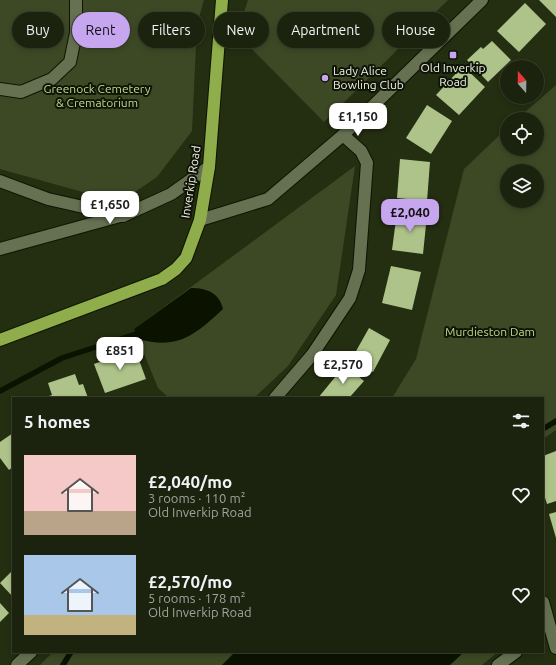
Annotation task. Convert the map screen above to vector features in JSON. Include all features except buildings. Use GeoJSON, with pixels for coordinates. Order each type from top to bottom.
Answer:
{"type":"FeatureCollection","features":[{"type":"Feature","properties":{"kind":"highway","name":"Inverkip Road"},"geometry":{"type":"LineString","coordinates":[[0,340],[162,279],[176,269],[186,258],[200,220],[209,167],[222,0]]}},
{"type":"Feature","properties":{"kind":"street"},"geometry":{"type":"LineString","coordinates":[[0,89],[21,92],[52,79],[70,62],[76,33],[76,0]]}},
{"type":"Feature","properties":{"kind":"street"},"geometry":{"type":"LineString","coordinates":[[200,220],[268,199],[343,135],[482,0]]}},
{"type":"Feature","properties":{"kind":"street"},"geometry":{"type":"LineString","coordinates":[[276,397],[312,354],[350,298],[359,270],[367,163],[360,151],[343,135]]}},
{"type":"Feature","properties":{"kind":"street"},"geometry":{"type":"LineString","coordinates":[[0,249],[123,216],[171,194],[209,167]]}},
{"type":"Feature","properties":{"kind":"street"},"geometry":{"type":"LineString","coordinates":[[0,181],[48,199],[123,216]]}},
{"type":"Feature","properties":{"kind":"street"},"geometry":{"type":"LineString","coordinates":[[544,611],[546,629],[556,648]]}},
{"type":"Feature","properties":{"kind":"street"},"geometry":{"type":"LineString","coordinates":[[17,665],[30,653]]}},
{"type":"Feature","properties":{"kind":"street"},"geometry":{"type":"LineString","coordinates":[[498,665],[515,653]]}},
{"type":"Feature","properties":{"kind":"green space","name":"Greenock Cemetery & Crematorium"},"geometry":{"type":"Polygon","coordinates":[[[0,0],[204,0],[200,12],[138,12],[138,48],[196,48],[192,131],[157,177],[135,192],[104,198],[0,169],[0,0]]]}},
{"type":"Feature","properties":{"kind":"green space"},"geometry":{"type":"Polygon","coordinates":[[[248,0],[448,0],[436,12],[382,12],[382,48],[399,48],[324,122],[251,48],[269,48],[269,12],[244,12],[248,0]]]}},
{"type":"Feature","properties":{"kind":"green space","name":"Murdieston Dam"},"geometry":{"type":"Polygon","coordinates":[[[556,85],[556,430],[544,438],[544,397],[393,397],[416,359],[464,169],[500,135],[500,156],[544,156],[544,112],[525,112],[534,104],[544,104],[544,95],[556,85]]]}},
{"type":"Feature","properties":{"kind":"green space"},"geometry":{"type":"Polygon","coordinates":[[[355,166],[336,295],[288,366],[255,397],[168,397],[158,388],[134,329],[355,166]]]}},
{"type":"Feature","properties":{"kind":"green space"},"geometry":{"type":"Polygon","coordinates":[[[52,653],[497,653],[482,665],[40,665],[52,653]]]}},
{"type":"Feature","properties":{"kind":"shaded area"},"geometry":{"type":"Polygon","coordinates":[[[191,288],[212,292],[219,299],[223,309],[204,326],[185,338],[164,343],[138,339],[134,329],[191,288]]]}},
{"type":"Feature","properties":{"kind":"shaded area"},"geometry":{"type":"Polygon","coordinates":[[[234,653],[463,653],[450,665],[222,665],[234,653]]]}},
{"type":"Feature","properties":{"kind":"waterway"},"geometry":{"type":"LineString","coordinates":[[0,391],[62,358],[136,334]]}},
{"type":"Feature","properties":{"kind":"waterway"},"geometry":{"type":"LineString","coordinates":[[544,428],[556,421]]}},
{"type":"Feature","properties":{"kind":"waterway"},"geometry":{"type":"LineString","coordinates":[[63,665],[70,653]]}},
{"type":"Feature","properties":{"kind":"place","name":"Old Inverkip Road"},"geometry":{"type":"Point","coordinates":[453,55]}},
{"type":"Feature","properties":{"kind":"place","name":"Lady Alice Bowling Club"},"geometry":{"type":"Point","coordinates":[325,78]}}]}
